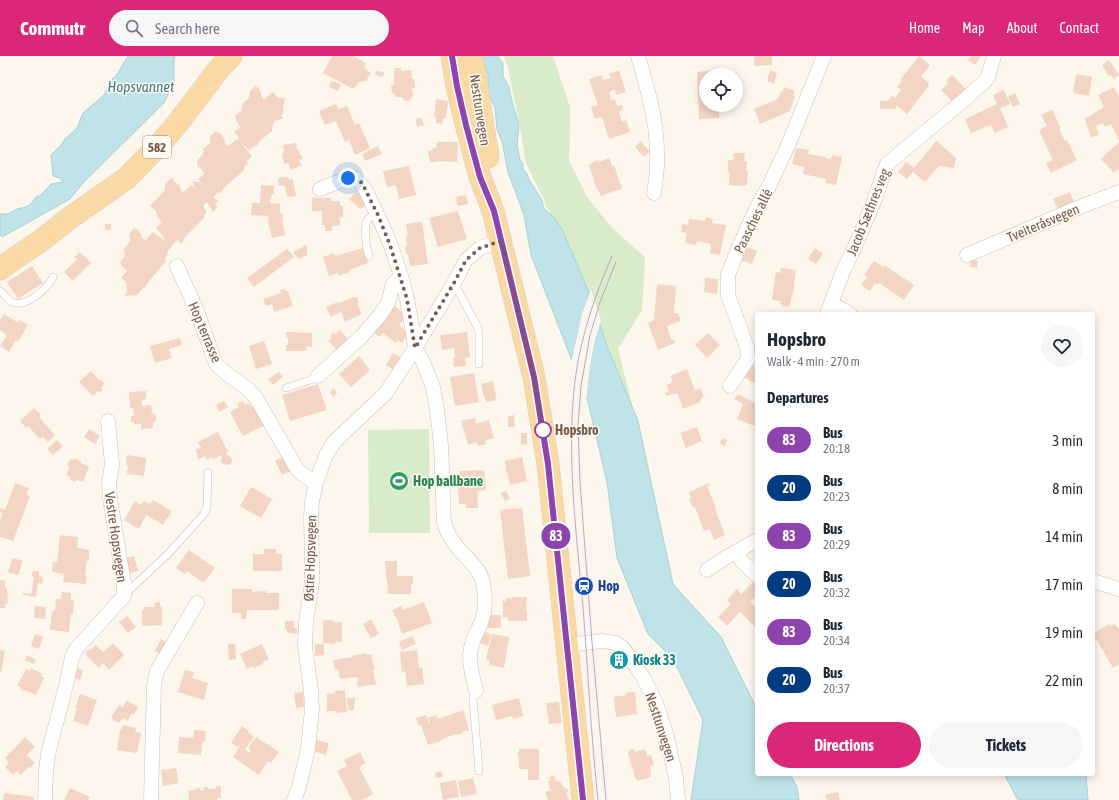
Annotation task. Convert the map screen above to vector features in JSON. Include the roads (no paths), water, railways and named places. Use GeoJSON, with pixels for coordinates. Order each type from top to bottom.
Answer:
{"type":"FeatureCollection","features":[{"type":"Feature","properties":{"kind":"main road","name":"582"},"geometry":{"type":"LineString","coordinates":[[0,269],[127,178],[178,123],[218,70],[231,56]]}},
{"type":"Feature","properties":{"kind":"main road","name":"Nesttunvegen"},"geometry":{"type":"LineString","coordinates":[[452,56],[457,86],[480,177],[494,211]]}},
{"type":"Feature","properties":{"kind":"main road","name":"Nesttunvegen"},"geometry":{"type":"LineString","coordinates":[[472,56],[491,171],[494,211],[534,377],[542,421],[553,506],[566,645],[584,800]]}},
{"type":"Feature","properties":{"kind":"main road","name":"582"},"geometry":{"type":"LineString","coordinates":[[0,252],[36,232],[67,220]]}},
{"type":"Feature","properties":{"kind":"street"},"geometry":{"type":"LineString","coordinates":[[638,56],[655,129],[658,152],[654,193]]}},
{"type":"Feature","properties":{"kind":"street","name":"Paasches allé"},"geometry":{"type":"LineString","coordinates":[[730,386],[748,359],[748,355],[747,347],[728,295],[728,276],[755,211],[789,144],[824,56]]}},
{"type":"Feature","properties":{"kind":"street","name":"Jacob Sæthres veg"},"geometry":{"type":"LineString","coordinates":[[829,309],[844,269],[873,204],[884,168],[985,82],[994,56]]}},
{"type":"Feature","properties":{"kind":"street"},"geometry":{"type":"LineString","coordinates":[[320,189],[348,178],[355,178],[362,183],[378,215],[400,276],[407,299],[415,348],[424,362],[433,387],[438,410],[444,523],[446,531],[452,541],[476,567],[481,575],[483,583],[483,618],[474,638],[470,659],[476,691]]}},
{"type":"Feature","properties":{"kind":"street","name":"Tveiteråsvegen"},"geometry":{"type":"LineString","coordinates":[[967,255],[1082,206],[1119,192]]}},
{"type":"Feature","properties":{"kind":"street","name":"Østre Hopsvegen"},"geometry":{"type":"LineString","coordinates":[[294,800],[299,787],[308,749],[312,710],[306,646],[306,622],[312,582],[310,516],[316,483],[326,456],[335,441],[386,392],[415,348],[466,260],[480,248],[501,241]]}},
{"type":"Feature","properties":{"kind":"street","name":"Hop terrasse"},"geometry":{"type":"LineString","coordinates":[[177,266],[197,311],[218,366],[248,389],[256,398],[296,469],[316,483]]}},
{"type":"Feature","properties":{"kind":"street"},"geometry":{"type":"LineString","coordinates":[[318,376],[362,336],[380,315],[388,303],[393,284],[400,276]]}},
{"type":"Feature","properties":{"kind":"street"},"geometry":{"type":"LineString","coordinates":[[829,309],[842,312]]}},
{"type":"Feature","properties":{"kind":"street","name":"Vestre Hopsvegen"},"geometry":{"type":"LineString","coordinates":[[45,800],[48,755],[72,657],[76,649],[124,596],[124,583],[110,499],[109,483],[112,464],[108,421]]}},
{"type":"Feature","properties":{"kind":"street"},"geometry":{"type":"LineString","coordinates":[[707,570],[755,541]]}},
{"type":"Feature","properties":{"kind":"street"},"geometry":{"type":"LineString","coordinates":[[740,551],[741,560],[755,574]]}},
{"type":"Feature","properties":{"kind":"street"},"geometry":{"type":"LineString","coordinates":[[1095,582],[1119,589]]}},
{"type":"Feature","properties":{"kind":"street"},"geometry":{"type":"LineString","coordinates":[[151,800],[154,685],[157,671],[196,603]]}},
{"type":"Feature","properties":{"kind":"street","name":"Nesttunvegen"},"geometry":{"type":"LineString","coordinates":[[566,645],[602,641],[616,643],[622,647],[630,657],[643,677],[656,703],[666,733],[676,778],[678,800]]}},
{"type":"Feature","properties":{"kind":"lane"},"geometry":{"type":"LineString","coordinates":[[369,256],[366,244],[367,221],[371,216],[378,215]]}},
{"type":"Feature","properties":{"kind":"lane"},"geometry":{"type":"LineString","coordinates":[[0,291],[11,301],[19,303],[41,293],[50,284],[53,277]]}},
{"type":"Feature","properties":{"kind":"lane"},"geometry":{"type":"LineString","coordinates":[[454,283],[477,326],[479,364]]}},
{"type":"Feature","properties":{"kind":"lane"},"geometry":{"type":"LineString","coordinates":[[286,388],[318,376]]}},
{"type":"Feature","properties":{"kind":"lane"},"geometry":{"type":"LineString","coordinates":[[124,596],[168,554],[204,514],[207,507],[208,473]]}},
{"type":"Feature","properties":{"kind":"lane"},"geometry":{"type":"LineString","coordinates":[[476,691],[474,699],[479,771]]}},
{"type":"Feature","properties":{"kind":"water","name":"Hopsvannet"},"geometry":{"type":"Polygon","coordinates":[[[128,56],[175,56],[174,82],[164,103],[84,182],[70,199],[2,237],[0,235],[0,214],[8,214],[17,209],[26,207],[31,204],[36,197],[40,196],[51,184],[63,182],[59,178],[53,176],[51,155],[77,128],[83,113],[104,95],[112,79],[116,76],[128,56]]]}},
{"type":"Feature","properties":{"kind":"water"},"geometry":{"type":"Polygon","coordinates":[[[482,56],[499,56],[503,63],[503,76],[509,87],[519,125],[517,145],[520,160],[523,163],[523,169],[542,200],[545,210],[552,215],[562,229],[592,300],[607,346],[638,421],[673,584],[721,637],[755,705],[755,776],[791,776],[797,787],[799,800],[691,800],[703,720],[673,659],[648,634],[617,558],[607,482],[588,402],[531,255],[524,215],[508,172],[502,141],[497,130],[495,108],[488,93],[488,75],[482,56]]]}},
{"type":"Feature","properties":{"kind":"water"},"geometry":{"type":"Polygon","coordinates":[[[1005,776],[1086,776],[1088,800],[1018,800],[1005,776]]]}},
{"type":"Feature","properties":{"kind":"tram line"},"geometry":{"type":"LineString","coordinates":[[598,800],[572,479],[572,428],[575,383],[581,346],[598,291],[612,256]]}},
{"type":"Feature","properties":{"kind":"tram line"},"geometry":{"type":"LineString","coordinates":[[606,800],[580,482],[578,425],[581,386],[590,335],[600,302],[616,262]]}},
{"type":"Feature","properties":{"kind":"place","name":"Hopsbro"},"geometry":{"type":"Point","coordinates":[543,430]}},
{"type":"Feature","properties":{"kind":"place","name":"Hop ballbane"},"geometry":{"type":"Point","coordinates":[399,481]}},
{"type":"Feature","properties":{"kind":"place","name":"Hop"},"geometry":{"type":"Point","coordinates":[584,586]}},
{"type":"Feature","properties":{"kind":"place","name":"Kiosk 33"},"geometry":{"type":"Point","coordinates":[619,660]}}]}
